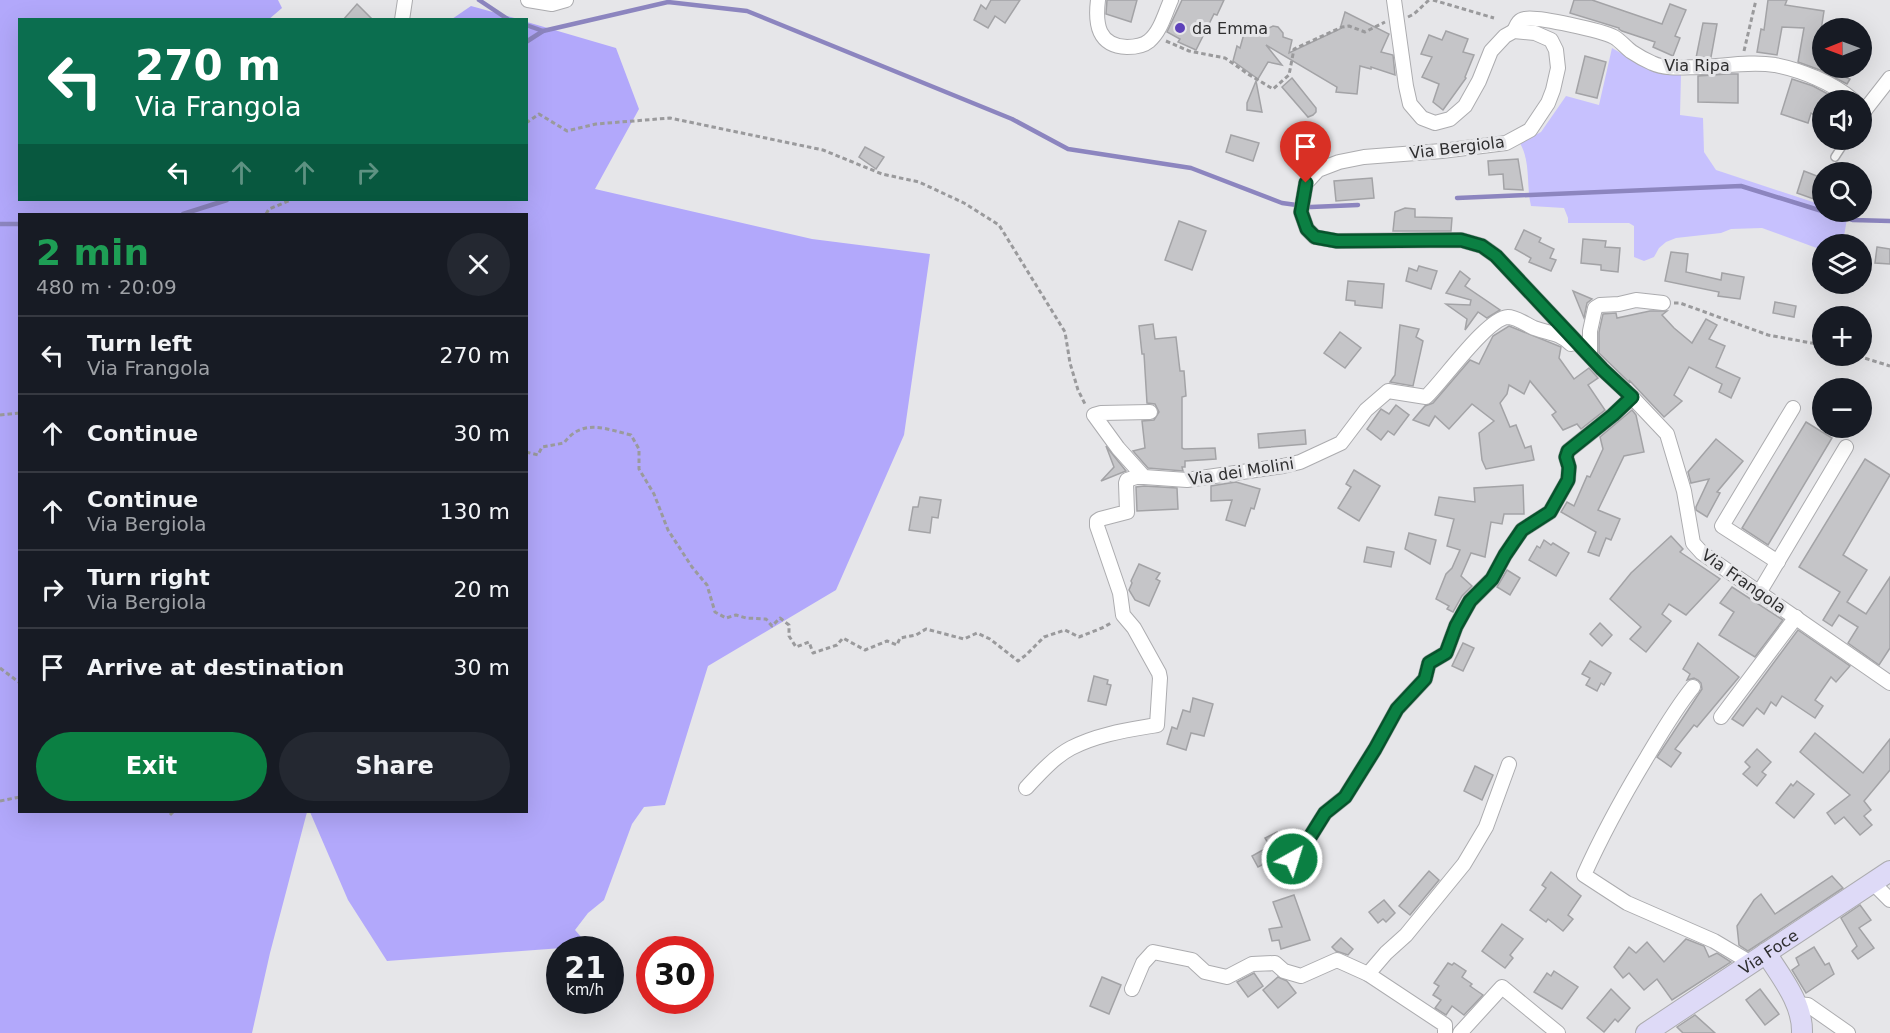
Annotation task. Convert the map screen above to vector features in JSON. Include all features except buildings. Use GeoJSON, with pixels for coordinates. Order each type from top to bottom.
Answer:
{"type":"FeatureCollection","features":[{"type":"Feature","properties":{"kind":"main road","name":"Via Foce"},"geometry":{"type":"LineString","coordinates":[[1646,1033],[1882,876]]}},
{"type":"Feature","properties":{"kind":"main road"},"geometry":{"type":"LineString","coordinates":[[1759,958],[1797,1004],[1802,1020],[1802,1033]]}},
{"type":"Feature","properties":{"kind":"street"},"geometry":{"type":"LineString","coordinates":[[402,18],[405,0]]}},
{"type":"Feature","properties":{"kind":"street"},"geometry":{"type":"LineString","coordinates":[[528,0],[552,4],[566,0]]}},
{"type":"Feature","properties":{"kind":"street"},"geometry":{"type":"LineString","coordinates":[[1098,0],[1096,14],[1098,27],[1104,38],[1123,47],[1138,46],[1154,36],[1171,0]]}},
{"type":"Feature","properties":{"kind":"street","name":"Via Bergiola"},"geometry":{"type":"LineString","coordinates":[[1394,0],[1410,104],[1422,118],[1435,123],[1450,119],[1465,106],[1479,81],[1491,51],[1505,36],[1514,31],[1521,30],[1551,40],[1556,51],[1558,68],[1553,90],[1548,103],[1530,130],[1506,143],[1364,157],[1318,170],[1306,183],[1301,212],[1307,229],[1315,237],[1337,241],[1461,240],[1482,246],[1496,256],[1590,356]]}},
{"type":"Feature","properties":{"kind":"street","name":"Via Ripa"},"geometry":{"type":"LineString","coordinates":[[1514,31],[1519,21],[1526,18],[1538,18],[1596,31],[1615,38],[1632,53],[1654,64],[1674,68],[1740,64],[1774,65],[1803,73],[1839,90]]}},
{"type":"Feature","properties":{"kind":"street"},"geometry":{"type":"LineString","coordinates":[[1872,100],[1890,78]]}},
{"type":"Feature","properties":{"kind":"street"},"geometry":{"type":"LineString","coordinates":[[1590,356],[1590,331],[1595,308],[1600,305],[1636,300],[1663,303]]}},
{"type":"Feature","properties":{"kind":"street","name":"Via dei Molini"},"geometry":{"type":"LineString","coordinates":[[1144,477],[1186,480],[1283,466],[1320,454],[1341,443],[1366,410],[1384,393],[1388,391],[1428,396],[1483,333],[1507,317],[1512,317],[1537,329],[1562,335],[1580,352],[1590,356]]}},
{"type":"Feature","properties":{"kind":"street","name":"Via Frangola"},"geometry":{"type":"LineString","coordinates":[[1590,356],[1667,434],[1683,491],[1693,543],[1702,553],[1890,683]]}},
{"type":"Feature","properties":{"kind":"street"},"geometry":{"type":"LineString","coordinates":[[1292,859],[1310,837],[1325,813],[1345,797],[1397,709],[1425,679],[1429,663],[1446,653],[1456,626],[1470,601],[1492,579],[1522,530],[1550,512],[1568,480],[1569,467],[1566,457],[1568,451],[1632,397]]}},
{"type":"Feature","properties":{"kind":"street"},"geometry":{"type":"LineString","coordinates":[[1778,561],[1722,525],[1793,408]]}},
{"type":"Feature","properties":{"kind":"street"},"geometry":{"type":"LineString","coordinates":[[1144,477],[1118,448],[1094,415],[1150,412]]}},
{"type":"Feature","properties":{"kind":"street"},"geometry":{"type":"LineString","coordinates":[[1759,593],[1846,447]]}},
{"type":"Feature","properties":{"kind":"street"},"geometry":{"type":"LineString","coordinates":[[1026,788],[1042,771],[1071,748],[1103,735],[1157,725],[1159,673],[1134,628],[1123,615],[1120,593],[1104,551],[1097,523],[1100,519],[1126,514],[1128,508],[1127,480],[1144,477]]}},
{"type":"Feature","properties":{"kind":"street"},"geometry":{"type":"LineString","coordinates":[[1721,717],[1796,617]]}},
{"type":"Feature","properties":{"kind":"street"},"geometry":{"type":"LineString","coordinates":[[1693,687],[1676,708],[1633,780],[1584,876],[1627,903],[1759,958]]}},
{"type":"Feature","properties":{"kind":"street"},"geometry":{"type":"LineString","coordinates":[[1368,974],[1406,935],[1464,864],[1486,827],[1509,764]]}},
{"type":"Feature","properties":{"kind":"street"},"geometry":{"type":"LineString","coordinates":[[1882,876],[1879,889],[1890,900]]}},
{"type":"Feature","properties":{"kind":"street"},"geometry":{"type":"LineString","coordinates":[[1132,989],[1143,963],[1153,952],[1192,960],[1205,972],[1227,977],[1252,964],[1275,963],[1284,971],[1301,976],[1337,960],[1368,974],[1445,1025],[1446,1033]]}},
{"type":"Feature","properties":{"kind":"street"},"geometry":{"type":"LineString","coordinates":[[1460,1033],[1502,987],[1558,1033]]}},
{"type":"Feature","properties":{"kind":"street"},"geometry":{"type":"LineString","coordinates":[[1797,1004],[1808,1005],[1848,1033]]}},
{"type":"Feature","properties":{"kind":"lane"},"geometry":{"type":"LineString","coordinates":[[1835,157],[1840,150]]}},
{"type":"Feature","properties":{"kind":"path"},"geometry":{"type":"LineString","coordinates":[[1154,36],[1189,51],[1225,58],[1274,89],[1289,75],[1294,49],[1342,27],[1349,26],[1365,32],[1396,16],[1409,17],[1431,0],[1494,18]]}},
{"type":"Feature","properties":{"kind":"path"},"geometry":{"type":"LineString","coordinates":[[1740,64],[1756,0]]}},
{"type":"Feature","properties":{"kind":"path"},"geometry":{"type":"LineString","coordinates":[[528,122],[538,114],[567,131],[596,124],[670,118],[823,150],[882,174],[918,182],[964,203],[999,225],[1016,252],[1065,332],[1070,363],[1078,390],[1086,406],[1094,415]]}},
{"type":"Feature","properties":{"kind":"path"},"geometry":{"type":"LineString","coordinates":[[267,213],[269,209],[289,201]]}},
{"type":"Feature","properties":{"kind":"path"},"geometry":{"type":"LineString","coordinates":[[1663,303],[1680,303],[1768,335],[1812,343]]}},
{"type":"Feature","properties":{"kind":"path"},"geometry":{"type":"LineString","coordinates":[[1872,360],[1890,366]]}},
{"type":"Feature","properties":{"kind":"path"},"geometry":{"type":"LineString","coordinates":[[0,415],[18,413]]}},
{"type":"Feature","properties":{"kind":"path"},"geometry":{"type":"LineString","coordinates":[[528,452],[538,455],[542,447],[564,443],[570,435],[583,428],[603,428],[631,435],[639,449],[639,469],[654,494],[668,530],[692,567],[707,585],[716,612],[726,618],[736,615],[766,619],[772,626],[780,618],[789,625],[789,636],[796,647],[809,642],[813,652],[837,645],[843,638],[865,650],[887,641],[897,645],[900,638],[916,635],[926,628],[964,639],[977,633],[990,639],[1018,661],[1044,636],[1065,630],[1079,637],[1102,628],[1123,615]]}},
{"type":"Feature","properties":{"kind":"path"},"geometry":{"type":"LineString","coordinates":[[0,668],[18,682]]}},
{"type":"Feature","properties":{"kind":"path"},"geometry":{"type":"LineString","coordinates":[[0,801],[18,797]]}},
{"type":"Feature","properties":{"kind":"shaded area"},"geometry":{"type":"Polygon","coordinates":[[[0,0],[278,0],[282,8],[270,18],[18,18],[18,201],[528,201],[528,22],[616,48],[639,109],[595,189],[812,239],[930,254],[904,435],[836,590],[708,666],[665,805],[644,807],[632,824],[604,900],[588,913],[575,930],[580,936],[546,936],[546,949],[387,961],[348,900],[310,813],[528,813],[528,213],[18,213],[18,813],[307,813],[270,953],[252,1033],[0,1033],[0,0]]]}},
{"type":"Feature","properties":{"kind":"shaded area"},"geometry":{"type":"Polygon","coordinates":[[[471,6],[514,18],[453,18],[471,6]]]}},
{"type":"Feature","properties":{"kind":"shaded area"},"geometry":{"type":"Polygon","coordinates":[[[1612,48],[1646,65],[1681,75],[1680,115],[1703,118],[1704,152],[1716,170],[1812,202],[1812,222],[1846,222],[1844,234],[1812,234],[1812,246],[1762,228],[1731,229],[1721,233],[1676,238],[1659,248],[1654,257],[1644,261],[1634,257],[1634,226],[1629,223],[1568,223],[1564,208],[1531,206],[1526,158],[1520,143],[1541,132],[1566,96],[1599,105],[1612,48]]]}},
{"type":"Feature","properties":{"kind":"waterway"},"geometry":{"type":"LineString","coordinates":[[479,0],[506,18]]}},
{"type":"Feature","properties":{"kind":"waterway"},"geometry":{"type":"LineString","coordinates":[[528,41],[543,31],[668,2],[747,11],[1012,119],[1068,149],[1191,168],[1282,203],[1311,207],[1358,205]]}},
{"type":"Feature","properties":{"kind":"waterway"},"geometry":{"type":"LineString","coordinates":[[528,26],[543,31]]}},
{"type":"Feature","properties":{"kind":"waterway"},"geometry":{"type":"LineString","coordinates":[[1457,198],[1741,186],[1812,208]]}},
{"type":"Feature","properties":{"kind":"waterway"},"geometry":{"type":"LineString","coordinates":[[186,213],[224,201]]}},
{"type":"Feature","properties":{"kind":"waterway"},"geometry":{"type":"LineString","coordinates":[[1872,221],[1890,221]]}},
{"type":"Feature","properties":{"kind":"waterway"},"geometry":{"type":"LineString","coordinates":[[0,224],[18,224]]}},
{"type":"Feature","properties":{"kind":"place","name":"da Emma"},"geometry":{"type":"Point","coordinates":[1180,28]}},
{"type":"Feature","properties":{"kind":"route"},"geometry":{"type":"LineString","coordinates":[[1292,859],[1310,837],[1325,813],[1345,797],[1397,709],[1425,679],[1429,663],[1446,653],[1456,626],[1470,601],[1492,579],[1522,530],[1550,512],[1568,480],[1569,467],[1566,457],[1568,451],[1632,397],[1602,369],[1496,256],[1482,246],[1461,240],[1337,241],[1315,237],[1307,229],[1301,212],[1306,183]]}}]}
